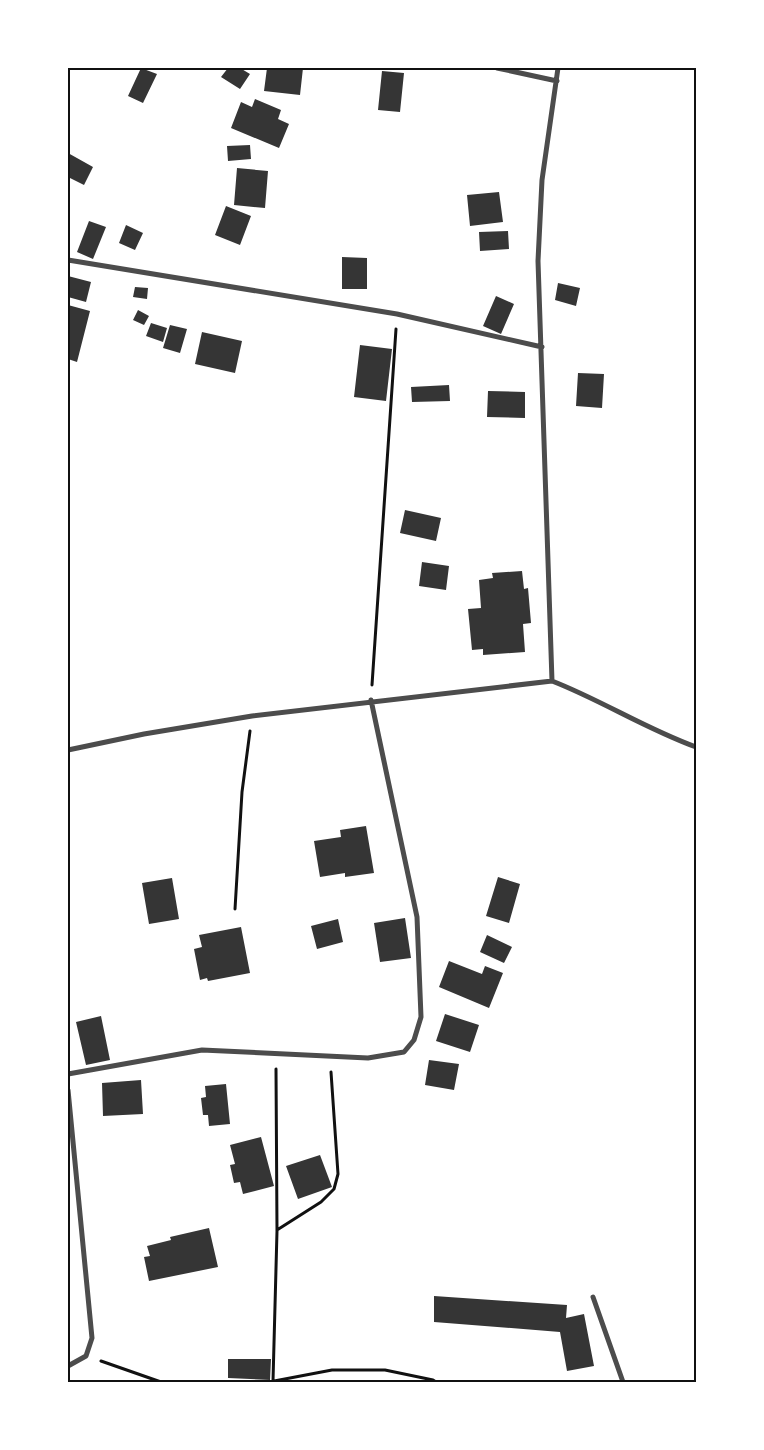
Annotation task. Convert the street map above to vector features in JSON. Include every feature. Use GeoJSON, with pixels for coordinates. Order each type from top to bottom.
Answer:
{"type":"FeatureCollection","features":[{"type":"Feature","properties":{"kind":"street"},"geometry":{"type":"LineString","coordinates":[[498,68],[557,81]]}},
{"type":"Feature","properties":{"kind":"street"},"geometry":{"type":"LineString","coordinates":[[552,681],[538,261],[542,180],[558,68]]}},
{"type":"Feature","properties":{"kind":"street"},"geometry":{"type":"LineString","coordinates":[[68,260],[397,314],[542,347]]}},
{"type":"Feature","properties":{"kind":"street"},"geometry":{"type":"LineString","coordinates":[[68,750],[144,734],[252,716],[371,700],[552,681],[586,694],[675,740],[696,747]]}},
{"type":"Feature","properties":{"kind":"street"},"geometry":{"type":"LineString","coordinates":[[68,1074],[202,1050],[368,1058],[404,1052],[414,1040],[421,1017],[417,917],[371,700]]}},
{"type":"Feature","properties":{"kind":"street"},"geometry":{"type":"LineString","coordinates":[[68,1090],[68,1109],[92,1338],[86,1356],[68,1366]]}},
{"type":"Feature","properties":{"kind":"street"},"geometry":{"type":"LineString","coordinates":[[593,1297],[623,1382]]}},
{"type":"Feature","properties":{"kind":"path"},"geometry":{"type":"LineString","coordinates":[[371,700],[397,314]]}},
{"type":"Feature","properties":{"kind":"path"},"geometry":{"type":"LineString","coordinates":[[235,909],[242,792],[252,716]]}},
{"type":"Feature","properties":{"kind":"path"},"geometry":{"type":"LineString","coordinates":[[276,1054],[277,1231],[271,1382],[332,1370],[385,1370],[436,1382]]}},
{"type":"Feature","properties":{"kind":"path"},"geometry":{"type":"LineString","coordinates":[[277,1231],[321,1202],[334,1189],[338,1174],[330,1056]]}},
{"type":"Feature","properties":{"kind":"path"},"geometry":{"type":"LineString","coordinates":[[86,1356],[161,1382]]}},
{"type":"Feature","properties":{"kind":"building"},"geometry":{"type":"Polygon","coordinates":[[[141,68],[157,74],[143,103],[128,96],[141,68]]]}},
{"type":"Feature","properties":{"kind":"building"},"geometry":{"type":"Polygon","coordinates":[[[228,68],[240,68],[250,74],[240,89],[221,77],[228,68]]]}},
{"type":"Feature","properties":{"kind":"building"},"geometry":{"type":"Polygon","coordinates":[[[267,68],[303,68],[300,95],[264,91],[267,68]]]}},
{"type":"Feature","properties":{"kind":"building"},"geometry":{"type":"Polygon","coordinates":[[[382,71],[404,73],[400,112],[378,110],[382,71]]]}},
{"type":"Feature","properties":{"kind":"building"},"geometry":{"type":"Polygon","coordinates":[[[255,99],[281,110],[278,119],[289,124],[279,148],[231,128],[241,102],[252,107],[255,99]]]}},
{"type":"Feature","properties":{"kind":"building"},"geometry":{"type":"Polygon","coordinates":[[[250,145],[251,159],[228,161],[227,146],[250,145]]]}},
{"type":"Feature","properties":{"kind":"building"},"geometry":{"type":"Polygon","coordinates":[[[68,153],[93,167],[84,185],[68,177],[68,153]]]}},
{"type":"Feature","properties":{"kind":"building"},"geometry":{"type":"Polygon","coordinates":[[[237,168],[268,171],[265,208],[234,205],[237,168]]]}},
{"type":"Feature","properties":{"kind":"building"},"geometry":{"type":"Polygon","coordinates":[[[499,192],[503,222],[470,226],[467,195],[499,192]]]}},
{"type":"Feature","properties":{"kind":"building"},"geometry":{"type":"Polygon","coordinates":[[[226,206],[251,216],[240,245],[215,235],[226,206]]]}},
{"type":"Feature","properties":{"kind":"building"},"geometry":{"type":"Polygon","coordinates":[[[89,221],[106,227],[93,259],[77,252],[89,221]]]}},
{"type":"Feature","properties":{"kind":"building"},"geometry":{"type":"Polygon","coordinates":[[[126,225],[143,233],[135,250],[119,243],[126,225]]]}},
{"type":"Feature","properties":{"kind":"building"},"geometry":{"type":"Polygon","coordinates":[[[508,231],[509,249],[480,251],[479,232],[508,231]]]}},
{"type":"Feature","properties":{"kind":"building"},"geometry":{"type":"Polygon","coordinates":[[[342,257],[367,258],[367,289],[342,289],[342,257]]]}},
{"type":"Feature","properties":{"kind":"building"},"geometry":{"type":"Polygon","coordinates":[[[68,276],[91,282],[86,302],[68,297],[68,276]]]}},
{"type":"Feature","properties":{"kind":"building"},"geometry":{"type":"Polygon","coordinates":[[[558,283],[580,288],[576,306],[555,300],[558,283]]]}},
{"type":"Feature","properties":{"kind":"building"},"geometry":{"type":"Polygon","coordinates":[[[135,287],[148,288],[147,299],[133,297],[135,287]]]}},
{"type":"Feature","properties":{"kind":"building"},"geometry":{"type":"Polygon","coordinates":[[[496,296],[514,304],[501,334],[483,326],[496,296]]]}},
{"type":"Feature","properties":{"kind":"building"},"geometry":{"type":"Polygon","coordinates":[[[68,305],[90,311],[77,362],[68,359],[68,305]]]}},
{"type":"Feature","properties":{"kind":"building"},"geometry":{"type":"Polygon","coordinates":[[[138,310],[149,316],[144,325],[133,320],[138,310]]]}},
{"type":"Feature","properties":{"kind":"building"},"geometry":{"type":"Polygon","coordinates":[[[151,323],[167,328],[163,342],[146,336],[151,323]]]}},
{"type":"Feature","properties":{"kind":"building"},"geometry":{"type":"Polygon","coordinates":[[[170,325],[187,329],[180,353],[163,348],[170,325]]]}},
{"type":"Feature","properties":{"kind":"building"},"geometry":{"type":"Polygon","coordinates":[[[202,332],[242,341],[235,373],[195,364],[202,332]]]}},
{"type":"Feature","properties":{"kind":"building"},"geometry":{"type":"Polygon","coordinates":[[[360,345],[392,349],[386,401],[354,397],[360,345]]]}},
{"type":"Feature","properties":{"kind":"building"},"geometry":{"type":"Polygon","coordinates":[[[578,373],[604,374],[602,408],[576,406],[578,373]]]}},
{"type":"Feature","properties":{"kind":"building"},"geometry":{"type":"Polygon","coordinates":[[[449,385],[450,401],[412,402],[411,387],[449,385]]]}},
{"type":"Feature","properties":{"kind":"building"},"geometry":{"type":"Polygon","coordinates":[[[488,391],[525,392],[525,418],[487,417],[488,391]]]}},
{"type":"Feature","properties":{"kind":"building"},"geometry":{"type":"Polygon","coordinates":[[[405,510],[441,518],[436,541],[400,533],[405,510]]]}},
{"type":"Feature","properties":{"kind":"building"},"geometry":{"type":"Polygon","coordinates":[[[422,562],[449,566],[446,590],[419,586],[422,562]]]}},
{"type":"Feature","properties":{"kind":"building"},"geometry":{"type":"Polygon","coordinates":[[[522,571],[524,589],[528,588],[531,623],[523,624],[525,652],[483,655],[483,649],[472,650],[468,609],[481,608],[479,580],[493,578],[492,573],[522,571]]]}},
{"type":"Feature","properties":{"kind":"building"},"geometry":{"type":"Polygon","coordinates":[[[366,826],[374,873],[345,877],[345,873],[320,877],[314,841],[341,837],[340,830],[366,826]]]}},
{"type":"Feature","properties":{"kind":"building"},"geometry":{"type":"Polygon","coordinates":[[[498,877],[520,884],[509,923],[486,916],[498,877]]]}},
{"type":"Feature","properties":{"kind":"building"},"geometry":{"type":"Polygon","coordinates":[[[172,878],[179,919],[149,924],[142,883],[172,878]]]}},
{"type":"Feature","properties":{"kind":"building"},"geometry":{"type":"Polygon","coordinates":[[[405,918],[411,958],[380,962],[374,923],[405,918]]]}},
{"type":"Feature","properties":{"kind":"building"},"geometry":{"type":"Polygon","coordinates":[[[338,919],[343,942],[317,949],[311,926],[338,919]]]}},
{"type":"Feature","properties":{"kind":"building"},"geometry":{"type":"Polygon","coordinates":[[[241,927],[250,973],[208,981],[207,978],[200,980],[194,949],[202,947],[199,935],[241,927]]]}},
{"type":"Feature","properties":{"kind":"building"},"geometry":{"type":"Polygon","coordinates":[[[487,935],[512,947],[504,963],[480,952],[487,935]]]}},
{"type":"Feature","properties":{"kind":"building"},"geometry":{"type":"Polygon","coordinates":[[[449,961],[482,974],[485,966],[503,973],[489,1008],[439,987],[449,961]]]}},
{"type":"Feature","properties":{"kind":"building"},"geometry":{"type":"Polygon","coordinates":[[[445,1014],[479,1025],[470,1052],[436,1041],[445,1014]]]}},
{"type":"Feature","properties":{"kind":"building"},"geometry":{"type":"Polygon","coordinates":[[[101,1016],[110,1060],[86,1065],[76,1022],[101,1016]]]}},
{"type":"Feature","properties":{"kind":"building"},"geometry":{"type":"Polygon","coordinates":[[[429,1060],[459,1064],[454,1090],[425,1085],[429,1060]]]}},
{"type":"Feature","properties":{"kind":"building"},"geometry":{"type":"Polygon","coordinates":[[[141,1080],[143,1114],[103,1116],[102,1083],[141,1080]]]}},
{"type":"Feature","properties":{"kind":"building"},"geometry":{"type":"Polygon","coordinates":[[[226,1084],[230,1124],[209,1126],[208,1115],[203,1115],[201,1098],[206,1097],[205,1086],[226,1084]]]}},
{"type":"Feature","properties":{"kind":"building"},"geometry":{"type":"Polygon","coordinates":[[[261,1137],[274,1186],[243,1194],[240,1182],[234,1183],[230,1165],[235,1164],[230,1145],[261,1137]]]}},
{"type":"Feature","properties":{"kind":"building"},"geometry":{"type":"Polygon","coordinates":[[[320,1155],[332,1187],[298,1199],[286,1166],[320,1155]]]}},
{"type":"Feature","properties":{"kind":"building"},"geometry":{"type":"Polygon","coordinates":[[[209,1228],[218,1267],[149,1281],[144,1257],[150,1256],[147,1246],[171,1240],[170,1237],[209,1228]]]}},
{"type":"Feature","properties":{"kind":"building"},"geometry":{"type":"Polygon","coordinates":[[[434,1296],[567,1305],[566,1318],[584,1314],[594,1366],[567,1371],[560,1332],[434,1322],[434,1296]]]}},
{"type":"Feature","properties":{"kind":"building"},"geometry":{"type":"Polygon","coordinates":[[[228,1359],[271,1359],[270,1380],[228,1378],[228,1359]]]}}]}
